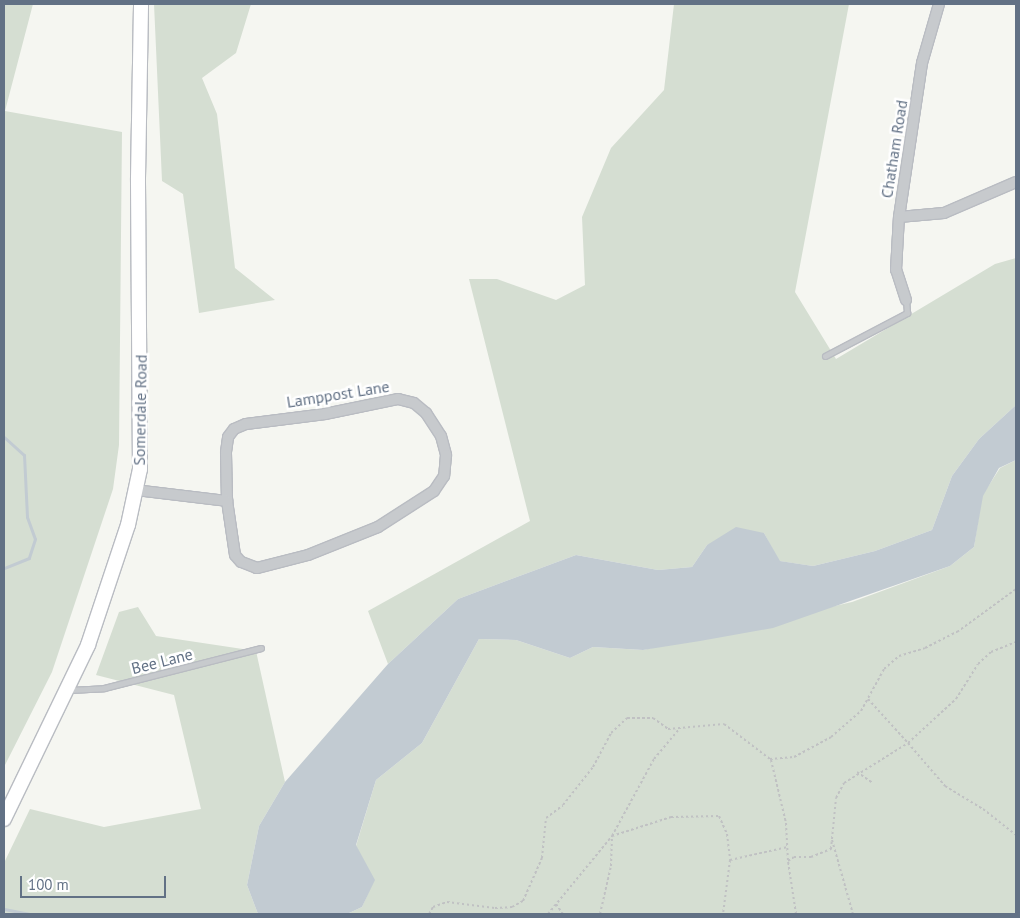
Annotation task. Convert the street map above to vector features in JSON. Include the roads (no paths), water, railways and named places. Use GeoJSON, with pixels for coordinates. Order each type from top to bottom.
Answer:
{"type":"FeatureCollection","features":[{"type":"Feature","properties":{"kind":"main road","name":"Somerdale Road"},"geometry":{"type":"LineString","coordinates":[[4,819],[68,690],[88,645],[128,525],[135,490],[142,427],[138,178],[141,4]]}},
{"type":"Feature","properties":{"kind":"street","name":"Chatham Road"},"geometry":{"type":"LineString","coordinates":[[906,300],[896,270],[899,217],[922,63],[939,4]]}},
{"type":"Feature","properties":{"kind":"street"},"geometry":{"type":"LineString","coordinates":[[899,217],[944,213],[1016,182]]}},
{"type":"Feature","properties":{"kind":"street","name":"Lamppost Lane"},"geometry":{"type":"LineString","coordinates":[[398,399],[414,403],[426,413],[441,436],[446,455],[444,476],[424,500],[378,527],[308,555],[257,568],[247,566],[235,555],[227,501],[228,437],[234,429],[246,424],[334,412],[398,399]]}},
{"type":"Feature","properties":{"kind":"street"},"geometry":{"type":"LineString","coordinates":[[135,490],[227,501]]}},
{"type":"Feature","properties":{"kind":"lane"},"geometry":{"type":"LineString","coordinates":[[825,356],[907,313],[906,300]]}},
{"type":"Feature","properties":{"kind":"lane","name":"Bee Lane"},"geometry":{"type":"LineString","coordinates":[[68,690],[104,688],[260,648]]}},
{"type":"Feature","properties":{"kind":"waterway"},"geometry":{"type":"LineString","coordinates":[[4,437],[24,455],[27,517],[35,539],[29,558],[4,568]]}},
{"type":"Feature","properties":{"kind":"waterway"},"geometry":{"type":"LineString","coordinates":[[4,909],[30,914]]}}]}
